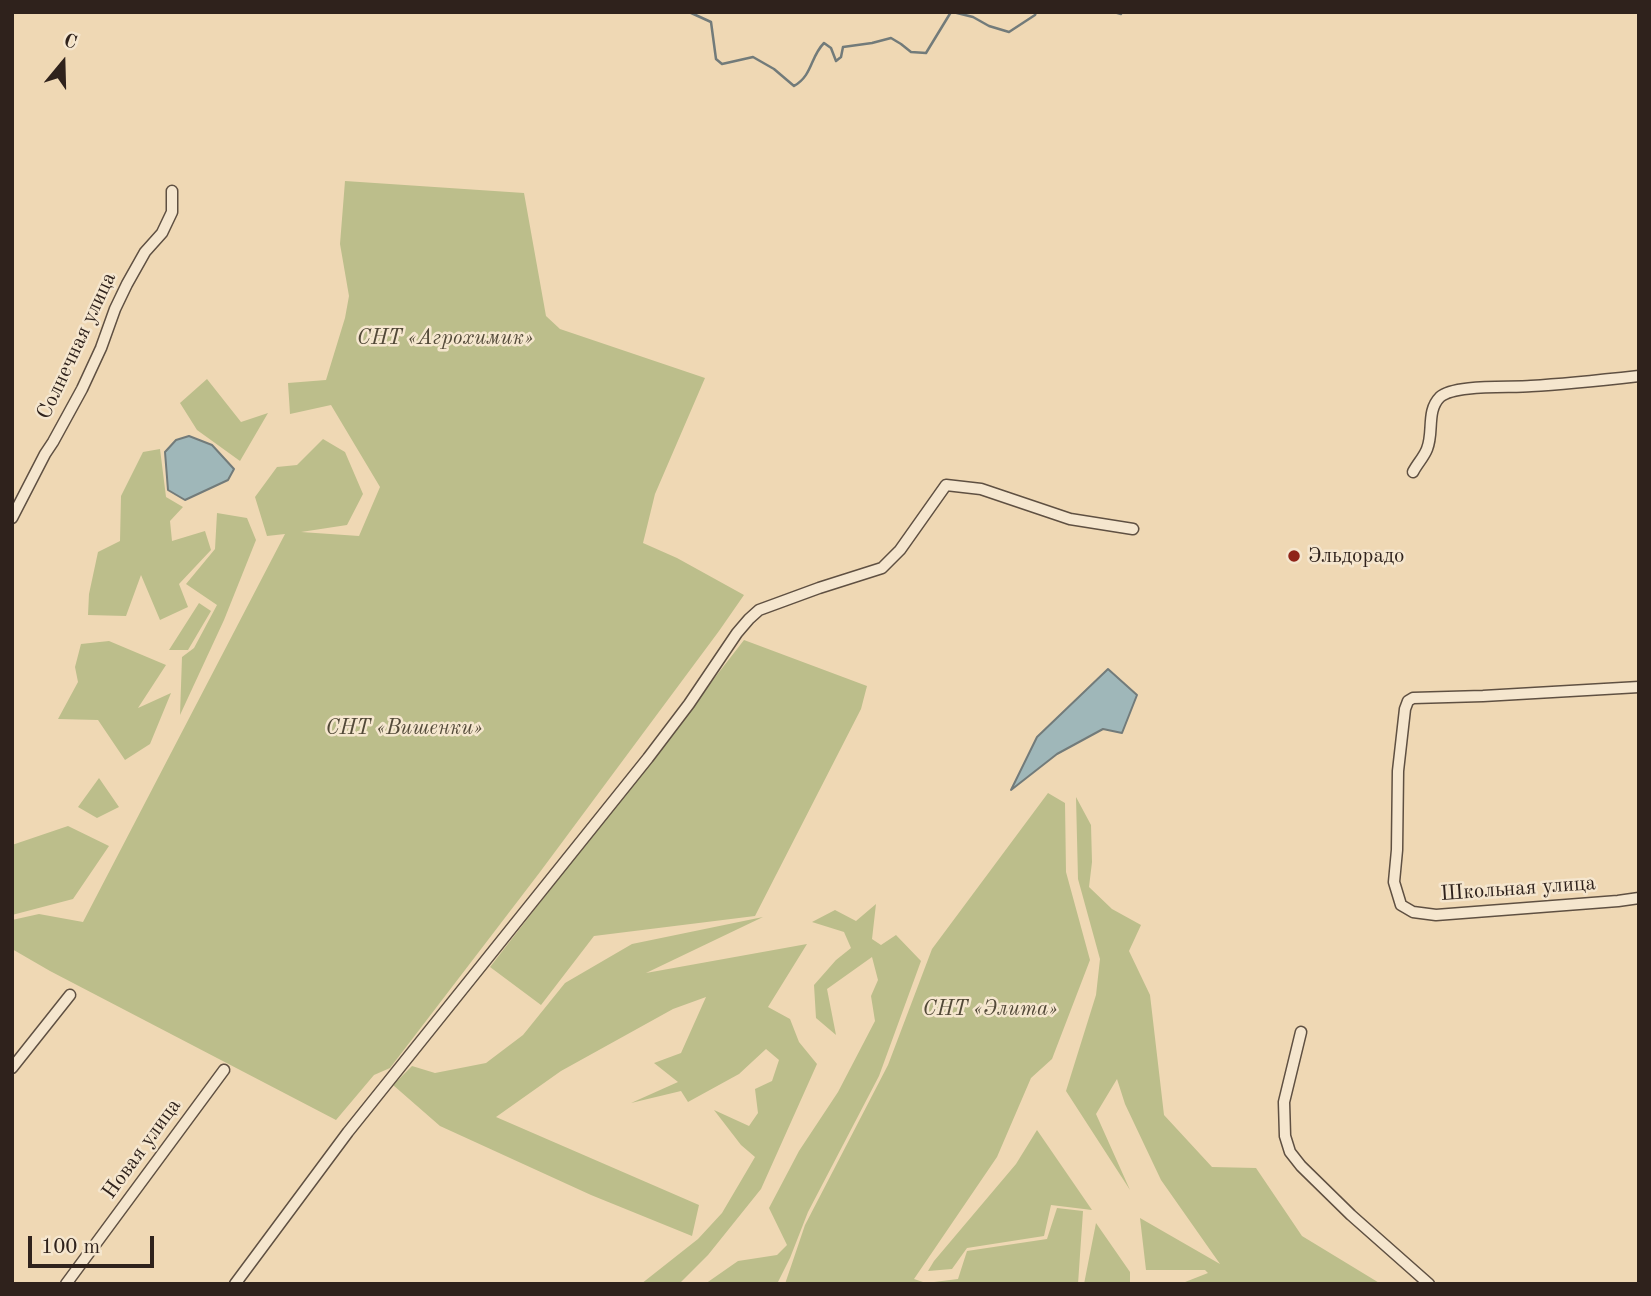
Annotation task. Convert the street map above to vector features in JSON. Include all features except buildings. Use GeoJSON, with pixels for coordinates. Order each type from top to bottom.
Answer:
{"type":"FeatureCollection","features":[{"type":"Feature","properties":{"kind":"street","name":"Солнечная улица"},"geometry":{"type":"LineString","coordinates":[[12,518],[82,388],[127,285],[145,251],[162,233],[172,212],[172,191]]}},
{"type":"Feature","properties":{"kind":"street"},"geometry":{"type":"LineString","coordinates":[[1413,472],[1427,449],[1433,408],[1440,397],[1448,392],[1493,386],[1527,387],[1639,376]]}},
{"type":"Feature","properties":{"kind":"street"},"geometry":{"type":"LineString","coordinates":[[235,1284],[348,1132],[641,768],[737,633],[759,610],[882,568],[900,550],[946,485],[981,489],[1070,519],[1133,529]]}},
{"type":"Feature","properties":{"kind":"street","name":"Школьная улица"},"geometry":{"type":"LineString","coordinates":[[1639,687],[1413,698],[1408,701],[1398,771],[1394,882],[1401,905],[1413,912],[1436,915],[1639,898]]}},
{"type":"Feature","properties":{"kind":"street"},"geometry":{"type":"LineString","coordinates":[[12,1068],[70,995]]}},
{"type":"Feature","properties":{"kind":"street"},"geometry":{"type":"LineString","coordinates":[[1301,1032],[1284,1102],[1285,1136],[1290,1152],[1301,1166],[1429,1284]]}},
{"type":"Feature","properties":{"kind":"street","name":"Новая улица"},"geometry":{"type":"LineString","coordinates":[[66,1284],[224,1070]]}},
{"type":"Feature","properties":{"kind":"green space","name":"СНТ «Вишенки»"},"geometry":{"type":"Polygon","coordinates":[[[345,181],[524,193],[546,316],[560,329],[705,378],[655,494],[643,543],[677,558],[744,595],[540,872],[390,1068],[374,1075],[336,1120],[12,949],[12,920],[39,914],[83,922],[285,534],[267,536],[255,497],[277,467],[297,465],[323,439],[345,452],[363,494],[347,525],[301,532],[359,536],[380,487],[331,405],[290,414],[288,383],[326,380],[345,318],[349,296],[340,244],[345,181]]]}},
{"type":"Feature","properties":{"kind":"green space"},"geometry":{"type":"Polygon","coordinates":[[[207,379],[241,422],[268,413],[240,461],[197,430],[180,403],[207,379]]]}},
{"type":"Feature","properties":{"kind":"green space"},"geometry":{"type":"Polygon","coordinates":[[[160,449],[166,497],[183,507],[170,521],[172,541],[205,531],[211,550],[179,584],[188,607],[160,620],[141,575],[126,616],[88,615],[89,594],[98,552],[120,541],[121,496],[143,452],[160,449]]]}},
{"type":"Feature","properties":{"kind":"green space"},"geometry":{"type":"Polygon","coordinates":[[[217,513],[247,518],[256,540],[224,620],[180,715],[182,657],[194,648],[217,605],[186,584],[215,549],[217,513]]]}},
{"type":"Feature","properties":{"kind":"green space"},"geometry":{"type":"Polygon","coordinates":[[[199,603],[211,611],[188,650],[169,650],[199,603]]]}},
{"type":"Feature","properties":{"kind":"green space"},"geometry":{"type":"Polygon","coordinates":[[[744,640],[867,686],[861,709],[755,916],[594,936],[541,1005],[490,967],[744,640]]]}},
{"type":"Feature","properties":{"kind":"green space"},"geometry":{"type":"Polygon","coordinates":[[[109,641],[166,665],[138,708],[171,693],[150,744],[125,760],[98,720],[58,719],[78,682],[75,667],[81,644],[109,641]]]}},
{"type":"Feature","properties":{"kind":"green space"},"geometry":{"type":"Polygon","coordinates":[[[99,778],[119,807],[97,818],[78,807],[99,778]]]}},
{"type":"Feature","properties":{"kind":"green space","name":"СНТ «Элита»"},"geometry":{"type":"Polygon","coordinates":[[[1048,793],[1065,803],[1066,872],[1090,960],[1052,1059],[1031,1078],[997,1157],[914,1279],[926,1283],[958,1279],[967,1251],[1047,1239],[1057,1208],[1083,1211],[1078,1284],[785,1284],[805,1225],[888,1065],[932,949],[1048,793]]]}},
{"type":"Feature","properties":{"kind":"green space"},"geometry":{"type":"Polygon","coordinates":[[[1076,797],[1091,825],[1092,862],[1089,887],[1112,909],[1141,925],[1129,951],[1150,995],[1164,1115],[1212,1167],[1256,1168],[1302,1236],[1381,1284],[1180,1284],[1208,1273],[1205,1270],[1146,1270],[1140,1218],[1220,1264],[1161,1180],[1125,1104],[1117,1079],[1096,1114],[1130,1190],[1066,1091],[1096,995],[1100,959],[1078,879],[1076,797]]]}},
{"type":"Feature","properties":{"kind":"green space"},"geometry":{"type":"Polygon","coordinates":[[[68,826],[109,846],[73,899],[12,915],[12,845],[68,826]]]}},
{"type":"Feature","properties":{"kind":"green space"},"geometry":{"type":"Polygon","coordinates":[[[876,904],[872,939],[881,945],[896,935],[921,961],[879,1076],[808,1212],[777,1284],[705,1284],[738,1261],[777,1255],[787,1245],[769,1208],[799,1151],[838,1092],[875,1021],[871,996],[878,980],[872,957],[827,989],[836,1035],[816,1018],[814,985],[836,960],[851,948],[844,932],[812,922],[835,910],[856,921],[876,904]]]}},
{"type":"Feature","properties":{"kind":"green space"},"geometry":{"type":"Polygon","coordinates":[[[763,917],[646,973],[807,944],[768,1007],[790,1019],[799,1042],[817,1064],[761,1189],[708,1255],[679,1284],[641,1284],[698,1239],[722,1213],[755,1157],[741,1145],[714,1110],[749,1126],[758,1113],[755,1089],[772,1081],[779,1060],[766,1049],[739,1074],[688,1102],[681,1091],[631,1103],[678,1082],[654,1063],[681,1053],[706,997],[673,1009],[561,1071],[496,1117],[699,1205],[692,1236],[591,1195],[440,1126],[393,1085],[412,1066],[435,1073],[486,1063],[523,1035],[565,983],[632,944],[763,917]]]}},
{"type":"Feature","properties":{"kind":"green space"},"geometry":{"type":"Polygon","coordinates":[[[1037,1130],[1092,1210],[1051,1205],[1044,1236],[967,1248],[952,1269],[928,1271],[1016,1164],[1037,1130]]]}},
{"type":"Feature","properties":{"kind":"green space"},"geometry":{"type":"Polygon","coordinates":[[[1096,1223],[1130,1272],[1130,1284],[1084,1284],[1096,1223]]]}},
{"type":"Feature","properties":{"kind":"water"},"geometry":{"type":"Polygon","coordinates":[[[189,436],[212,445],[234,469],[228,480],[185,500],[168,490],[165,452],[176,440],[189,436]]]}},
{"type":"Feature","properties":{"kind":"water"},"geometry":{"type":"Polygon","coordinates":[[[1108,669],[1137,695],[1122,733],[1103,729],[1057,754],[1011,790],[1037,737],[1108,669]]]}},
{"type":"Feature","properties":{"kind":"waterway"},"geometry":{"type":"LineString","coordinates":[[689,12],[711,22],[716,59],[722,64],[753,57],[774,69],[794,86],[805,77],[824,43],[831,48],[836,61],[841,57],[843,47],[891,38],[911,52],[926,53],[951,12]]}},
{"type":"Feature","properties":{"kind":"waterway"},"geometry":{"type":"LineString","coordinates":[[953,12],[1009,32],[1036,12]]}},
{"type":"Feature","properties":{"kind":"waterway"},"geometry":{"type":"LineString","coordinates":[[1114,12],[1121,12]]}},
{"type":"Feature","properties":{"kind":"place","name":"Эльдорадо"},"geometry":{"type":"Point","coordinates":[1294,556]}},
{"type":"Feature","properties":{"kind":"park label","name":"СНТ «Агрохимик»"},"geometry":{"type":"Point","coordinates":[445,338]}}]}
